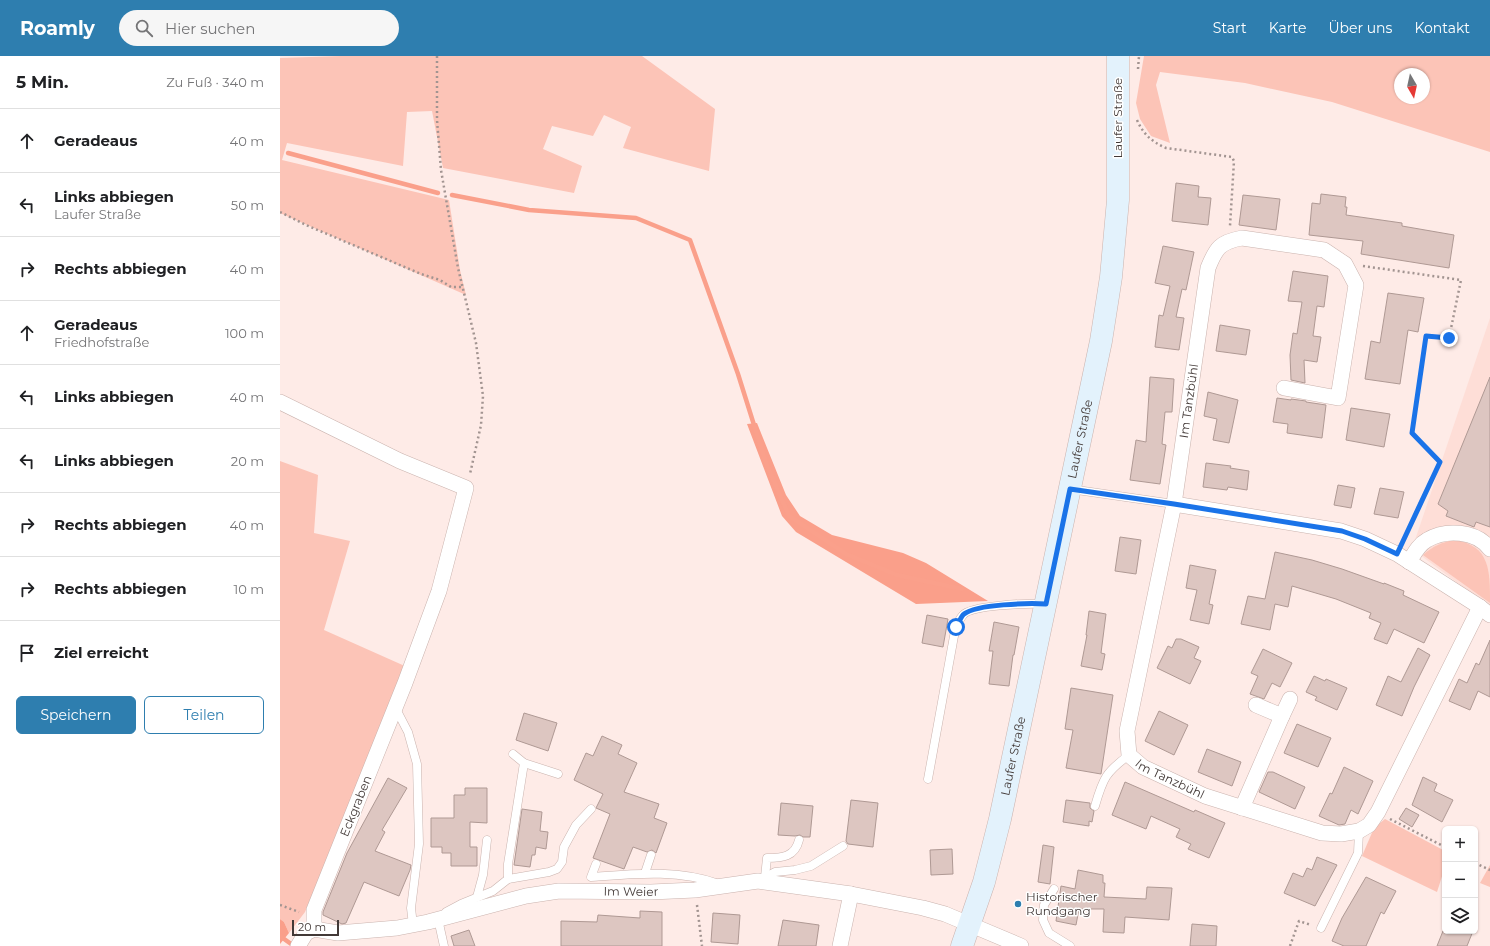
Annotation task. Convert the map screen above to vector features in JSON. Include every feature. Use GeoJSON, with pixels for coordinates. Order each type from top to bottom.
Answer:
{"type":"FeatureCollection","features":[{"type":"Feature","properties":{"kind":"main road","name":"Laufer Straße"},"geometry":{"type":"LineString","coordinates":[[962,946],[984,882],[1000,819],[1101,341],[1111,277],[1118,200],[1118,56]]}},
{"type":"Feature","properties":{"kind":"street"},"geometry":{"type":"LineString","coordinates":[[1229,240],[1242,238],[1324,250],[1345,264],[1356,285],[1338,398],[1284,388]]}},
{"type":"Feature","properties":{"kind":"street","name":"Im Tanzbühl"},"geometry":{"type":"LineString","coordinates":[[1229,240],[1215,251],[1208,268],[1174,504],[1127,732],[1129,755],[1143,767],[1205,796],[1322,833],[1341,834],[1359,831]]}},
{"type":"Feature","properties":{"kind":"street"},"geometry":{"type":"LineString","coordinates":[[280,402],[400,461],[466,488]]}},
{"type":"Feature","properties":{"kind":"street","name":"Eckgraben"},"geometry":{"type":"LineString","coordinates":[[310,931],[314,910],[405,683],[439,591],[466,488]]}},
{"type":"Feature","properties":{"kind":"street"},"geometry":{"type":"LineString","coordinates":[[1174,504],[1342,531],[1365,539],[1397,554],[1485,611],[1378,812],[1369,825],[1359,831]]}},
{"type":"Feature","properties":{"kind":"street"},"geometry":{"type":"LineString","coordinates":[[1409,562],[1418,548],[1426,540],[1440,534],[1458,533],[1475,537],[1490,549]]}},
{"type":"Feature","properties":{"kind":"street"},"geometry":{"type":"LineString","coordinates":[[1242,808],[1290,699]]}},
{"type":"Feature","properties":{"kind":"street"},"geometry":{"type":"LineString","coordinates":[[1256,705],[1282,716]]}},
{"type":"Feature","properties":{"kind":"street","name":"Im Weier"},"geometry":{"type":"LineString","coordinates":[[310,931],[338,933],[397,928],[526,896],[559,891],[651,892],[695,890],[761,879],[923,908],[945,914],[970,925]]}},
{"type":"Feature","properties":{"kind":"street"},"geometry":{"type":"LineString","coordinates":[[840,946],[851,894]]}},
{"type":"Feature","properties":{"kind":"street"},"geometry":{"type":"LineString","coordinates":[[970,925],[1021,946]]}},
{"type":"Feature","properties":{"kind":"street"},"geometry":{"type":"LineString","coordinates":[[298,946],[310,931]]}},
{"type":"Feature","properties":{"kind":"lane"},"geometry":{"type":"LineString","coordinates":[[1070,489],[1174,504]]}},
{"type":"Feature","properties":{"kind":"lane"},"geometry":{"type":"LineString","coordinates":[[928,780],[956,627],[963,614],[973,609],[1030,603],[1046,604]]}},
{"type":"Feature","properties":{"kind":"lane"},"geometry":{"type":"LineString","coordinates":[[395,707],[408,732],[417,764],[419,844],[411,908],[426,922],[444,946]]}},
{"type":"Feature","properties":{"kind":"lane"},"geometry":{"type":"LineString","coordinates":[[513,754],[524,763],[558,774]]}},
{"type":"Feature","properties":{"kind":"lane"},"geometry":{"type":"LineString","coordinates":[[1096,806],[1102,783],[1114,767],[1129,755]]}},
{"type":"Feature","properties":{"kind":"lane"},"geometry":{"type":"LineString","coordinates":[[508,879],[508,864],[524,763]]}},
{"type":"Feature","properties":{"kind":"lane"},"geometry":{"type":"LineString","coordinates":[[426,922],[460,904],[493,891],[508,879],[549,872],[557,869],[562,862],[564,847],[576,825],[591,809]]}},
{"type":"Feature","properties":{"kind":"lane"},"geometry":{"type":"LineString","coordinates":[[1321,928],[1358,853],[1359,831]]}},
{"type":"Feature","properties":{"kind":"lane"},"geometry":{"type":"LineString","coordinates":[[477,897],[483,875],[487,840]]}},
{"type":"Feature","properties":{"kind":"lane"},"geometry":{"type":"LineString","coordinates":[[761,879],[767,858],[784,857],[792,853],[798,846],[799,840]]}},
{"type":"Feature","properties":{"kind":"lane"},"geometry":{"type":"LineString","coordinates":[[761,879],[775,872],[795,870],[811,866],[843,846]]}},
{"type":"Feature","properties":{"kind":"lane"},"geometry":{"type":"LineString","coordinates":[[645,873],[651,855]]}},
{"type":"Feature","properties":{"kind":"lane"},"geometry":{"type":"LineString","coordinates":[[596,864],[591,878],[645,873],[680,875],[706,879],[725,886]]}},
{"type":"Feature","properties":{"kind":"lane"},"geometry":{"type":"LineString","coordinates":[[1054,889],[1044,905],[1043,920],[1049,933],[1070,946]]}},
{"type":"Feature","properties":{"kind":"path"},"geometry":{"type":"LineString","coordinates":[[437,56],[437,120],[441,170],[458,268],[476,343],[483,396],[481,425],[466,488]]}},
{"type":"Feature","properties":{"kind":"path"},"geometry":{"type":"LineString","coordinates":[[1136,117],[1142,130],[1156,144],[1166,148],[1232,157],[1234,161],[1229,240]]}},
{"type":"Feature","properties":{"kind":"path"},"geometry":{"type":"LineString","coordinates":[[280,212],[306,225],[421,274],[440,280],[451,286],[462,287]]}},
{"type":"Feature","properties":{"kind":"path"},"geometry":{"type":"LineString","coordinates":[[1345,264],[1461,280],[1449,338],[1426,336],[1412,433],[1440,462],[1397,554]]}},
{"type":"Feature","properties":{"kind":"path"},"geometry":{"type":"LineString","coordinates":[[1378,812],[1442,845]]}},
{"type":"Feature","properties":{"kind":"path"},"geometry":{"type":"LineString","coordinates":[[1478,864],[1490,870]]}},
{"type":"Feature","properties":{"kind":"path"},"geometry":{"type":"LineString","coordinates":[[695,890],[702,946]]}},
{"type":"Feature","properties":{"kind":"path"},"geometry":{"type":"LineString","coordinates":[[1290,946],[1298,921],[1321,928]]}},
{"type":"Feature","properties":{"kind":"shaded area"},"geometry":{"type":"Polygon","coordinates":[[[341,56],[642,56],[715,109],[709,171],[623,148],[631,127],[604,115],[593,136],[552,126],[543,149],[582,166],[574,193],[443,168],[432,111],[407,112],[403,166],[287,143],[282,160],[449,200],[460,270],[466,295],[280,213],[280,58],[341,56]]]}},
{"type":"Feature","properties":{"kind":"shaded area"},"geometry":{"type":"Polygon","coordinates":[[[1144,56],[1490,56],[1490,152],[1332,102],[1245,83],[1160,72],[1156,85],[1170,143],[1151,136],[1140,119],[1136,103],[1144,56]]]}},
{"type":"Feature","properties":{"kind":"shaded area"},"geometry":{"type":"Polygon","coordinates":[[[1490,318],[1490,607],[1412,549],[1490,318]]]}},
{"type":"Feature","properties":{"kind":"shaded area"},"geometry":{"type":"Polygon","coordinates":[[[757,423],[786,495],[800,516],[832,535],[903,553],[926,563],[988,601],[916,604],[796,532],[782,516],[747,424],[757,423]]]}},
{"type":"Feature","properties":{"kind":"shaded area"},"geometry":{"type":"Polygon","coordinates":[[[280,461],[318,475],[314,533],[350,541],[324,630],[407,667],[401,688],[305,912],[289,933],[284,922],[280,919],[280,461]]]}},
{"type":"Feature","properties":{"kind":"shaded area"},"geometry":{"type":"Polygon","coordinates":[[[1455,540],[1467,543],[1475,548],[1486,561],[1490,603],[1423,555],[1438,545],[1455,540]]]}},
{"type":"Feature","properties":{"kind":"shaded area"},"geometry":{"type":"Polygon","coordinates":[[[1385,819],[1442,849],[1442,876],[1437,892],[1362,856],[1374,828],[1385,819]]]}},
{"type":"Feature","properties":{"kind":"shaded area"},"geometry":{"type":"Polygon","coordinates":[[[1490,865],[1490,887],[1480,883],[1490,865]]]}},
{"type":"Feature","properties":{"kind":"shaded area"},"geometry":{"type":"Polygon","coordinates":[[[280,919],[284,922],[289,933],[280,944],[280,919]]]}},
{"type":"Feature","properties":{"kind":"building"},"geometry":{"type":"Polygon","coordinates":[[[1176,183],[1199,186],[1198,197],[1211,198],[1208,225],[1172,221],[1176,183]]]}},
{"type":"Feature","properties":{"kind":"building"},"geometry":{"type":"Polygon","coordinates":[[[1321,194],[1346,197],[1346,215],[1402,223],[1402,226],[1454,235],[1449,268],[1361,254],[1363,241],[1309,235],[1312,203],[1320,204],[1321,194]]]}},
{"type":"Feature","properties":{"kind":"building"},"geometry":{"type":"Polygon","coordinates":[[[1243,195],[1280,199],[1276,230],[1239,225],[1243,195]]]}},
{"type":"Feature","properties":{"kind":"building"},"geometry":{"type":"Polygon","coordinates":[[[1163,246],[1194,252],[1186,290],[1182,289],[1176,317],[1184,318],[1179,350],[1155,347],[1159,315],[1163,316],[1170,286],[1155,283],[1163,246]]]}},
{"type":"Feature","properties":{"kind":"building"},"geometry":{"type":"Polygon","coordinates":[[[1293,271],[1328,276],[1324,307],[1317,306],[1313,336],[1321,337],[1317,362],[1304,360],[1305,383],[1291,380],[1290,355],[1293,333],[1297,334],[1302,302],[1288,301],[1293,271]]]}},
{"type":"Feature","properties":{"kind":"building"},"geometry":{"type":"Polygon","coordinates":[[[1388,293],[1424,298],[1418,332],[1408,330],[1400,384],[1365,379],[1371,341],[1380,343],[1388,293]]]}},
{"type":"Feature","properties":{"kind":"building"},"geometry":{"type":"Polygon","coordinates":[[[1220,325],[1250,330],[1246,355],[1216,351],[1220,325]]]}},
{"type":"Feature","properties":{"kind":"building"},"geometry":{"type":"Polygon","coordinates":[[[1150,377],[1174,379],[1172,412],[1165,412],[1162,444],[1166,445],[1160,484],[1130,480],[1136,440],[1146,442],[1150,377]]]}},
{"type":"Feature","properties":{"kind":"building"},"geometry":{"type":"Polygon","coordinates":[[[1490,377],[1490,527],[1476,522],[1474,527],[1446,516],[1448,511],[1438,504],[1490,377]]]}},
{"type":"Feature","properties":{"kind":"building"},"geometry":{"type":"Polygon","coordinates":[[[1208,392],[1238,400],[1229,443],[1213,440],[1217,419],[1204,416],[1208,392]]]}},
{"type":"Feature","properties":{"kind":"building"},"geometry":{"type":"Polygon","coordinates":[[[1277,398],[1326,405],[1322,438],[1287,433],[1288,424],[1273,422],[1277,398]]]}},
{"type":"Feature","properties":{"kind":"building"},"geometry":{"type":"Polygon","coordinates":[[[1351,408],[1390,414],[1384,447],[1346,440],[1351,408]]]}},
{"type":"Feature","properties":{"kind":"building"},"geometry":{"type":"Polygon","coordinates":[[[1206,463],[1231,466],[1230,468],[1249,471],[1247,490],[1228,487],[1227,490],[1203,487],[1206,463]]]}},
{"type":"Feature","properties":{"kind":"building"},"geometry":{"type":"Polygon","coordinates":[[[1338,485],[1355,488],[1351,508],[1334,505],[1338,485]]]}},
{"type":"Feature","properties":{"kind":"building"},"geometry":{"type":"Polygon","coordinates":[[[1380,488],[1404,492],[1398,518],[1374,514],[1380,488]]]}},
{"type":"Feature","properties":{"kind":"building"},"geometry":{"type":"Polygon","coordinates":[[[1120,537],[1141,540],[1136,574],[1115,571],[1120,537]]]}},
{"type":"Feature","properties":{"kind":"building"},"geometry":{"type":"Polygon","coordinates":[[[1275,552],[1312,560],[1384,583],[1404,591],[1403,595],[1439,612],[1424,643],[1394,629],[1387,644],[1374,639],[1381,623],[1369,618],[1371,613],[1336,599],[1292,586],[1288,607],[1275,604],[1270,630],[1241,624],[1248,596],[1265,599],[1275,552]]]}},
{"type":"Feature","properties":{"kind":"building"},"geometry":{"type":"Polygon","coordinates":[[[1190,565],[1216,570],[1209,604],[1213,605],[1209,624],[1190,620],[1197,590],[1186,588],[1190,565]]]}},
{"type":"Feature","properties":{"kind":"building"},"geometry":{"type":"Polygon","coordinates":[[[1089,611],[1106,614],[1101,653],[1105,654],[1102,670],[1081,666],[1087,635],[1089,611]]]}},
{"type":"Feature","properties":{"kind":"building"},"geometry":{"type":"Polygon","coordinates":[[[927,615],[948,619],[943,647],[922,643],[927,615]]]}},
{"type":"Feature","properties":{"kind":"building"},"geometry":{"type":"Polygon","coordinates":[[[994,622],[1019,627],[1013,655],[1009,686],[989,684],[993,651],[989,651],[994,622]]]}},
{"type":"Feature","properties":{"kind":"building"},"geometry":{"type":"Polygon","coordinates":[[[1176,639],[1181,639],[1199,647],[1194,658],[1201,661],[1190,684],[1157,668],[1168,646],[1172,648],[1176,639]]]}},
{"type":"Feature","properties":{"kind":"building"},"geometry":{"type":"Polygon","coordinates":[[[1490,640],[1490,697],[1478,691],[1470,710],[1449,701],[1459,679],[1467,683],[1476,663],[1479,665],[1490,640]]]}},
{"type":"Feature","properties":{"kind":"building"},"geometry":{"type":"Polygon","coordinates":[[[1418,648],[1430,655],[1402,716],[1376,705],[1388,676],[1401,682],[1418,648]]]}},
{"type":"Feature","properties":{"kind":"building"},"geometry":{"type":"Polygon","coordinates":[[[1263,649],[1292,663],[1280,687],[1272,683],[1264,699],[1250,694],[1258,676],[1251,673],[1263,649]]]}},
{"type":"Feature","properties":{"kind":"building"},"geometry":{"type":"Polygon","coordinates":[[[1314,676],[1325,681],[1326,679],[1347,688],[1337,710],[1315,700],[1317,697],[1306,692],[1314,676]]]}},
{"type":"Feature","properties":{"kind":"building"},"geometry":{"type":"Polygon","coordinates":[[[1071,688],[1113,695],[1101,774],[1066,768],[1073,730],[1065,729],[1071,688]]]}},
{"type":"Feature","properties":{"kind":"building"},"geometry":{"type":"Polygon","coordinates":[[[1159,711],[1188,725],[1174,755],[1145,741],[1159,711]]]}},
{"type":"Feature","properties":{"kind":"building"},"geometry":{"type":"Polygon","coordinates":[[[524,713],[557,723],[548,751],[516,740],[524,713]]]}},
{"type":"Feature","properties":{"kind":"building"},"geometry":{"type":"Polygon","coordinates":[[[1297,724],[1331,738],[1318,767],[1284,753],[1297,724]]]}},
{"type":"Feature","properties":{"kind":"building"},"geometry":{"type":"Polygon","coordinates":[[[602,736],[622,745],[618,754],[637,763],[624,792],[659,804],[654,818],[667,823],[656,853],[652,850],[647,852],[633,847],[624,869],[593,858],[610,814],[596,808],[603,794],[574,780],[586,753],[593,756],[602,736]]]}},
{"type":"Feature","properties":{"kind":"building"},"geometry":{"type":"Polygon","coordinates":[[[1207,749],[1241,762],[1232,786],[1198,772],[1207,749]]]}},
{"type":"Feature","properties":{"kind":"building"},"geometry":{"type":"Polygon","coordinates":[[[1344,767],[1373,781],[1358,814],[1351,810],[1345,824],[1339,825],[1319,816],[1330,793],[1332,794],[1344,767]]]}},
{"type":"Feature","properties":{"kind":"building"},"geometry":{"type":"Polygon","coordinates":[[[1268,772],[1273,772],[1305,787],[1295,809],[1259,792],[1268,772]]]}},
{"type":"Feature","properties":{"kind":"building"},"geometry":{"type":"Polygon","coordinates":[[[1423,777],[1437,784],[1434,791],[1453,800],[1442,822],[1412,805],[1423,777]]]}},
{"type":"Feature","properties":{"kind":"building"},"geometry":{"type":"Polygon","coordinates":[[[388,778],[407,788],[382,830],[385,832],[375,851],[411,865],[410,870],[399,896],[364,882],[346,923],[342,924],[323,915],[323,912],[347,853],[388,778]]]}},
{"type":"Feature","properties":{"kind":"building"},"geometry":{"type":"Polygon","coordinates":[[[1125,782],[1194,812],[1195,810],[1225,823],[1209,858],[1188,849],[1191,844],[1176,837],[1180,829],[1151,816],[1146,829],[1112,815],[1125,782]]]}},
{"type":"Feature","properties":{"kind":"building"},"geometry":{"type":"Polygon","coordinates":[[[465,788],[487,788],[487,823],[470,822],[470,847],[477,847],[477,866],[451,866],[451,853],[442,853],[442,847],[431,847],[431,818],[454,818],[454,795],[465,795],[465,788]]]}},
{"type":"Feature","properties":{"kind":"building"},"geometry":{"type":"Polygon","coordinates":[[[851,800],[878,803],[873,847],[848,844],[846,841],[851,800]]]}},
{"type":"Feature","properties":{"kind":"building"},"geometry":{"type":"Polygon","coordinates":[[[1066,800],[1090,803],[1090,808],[1094,811],[1092,822],[1089,821],[1089,826],[1063,822],[1066,800]]]}},
{"type":"Feature","properties":{"kind":"building"},"geometry":{"type":"Polygon","coordinates":[[[781,803],[813,806],[810,837],[803,837],[800,835],[778,835],[781,803]]]}},
{"type":"Feature","properties":{"kind":"building"},"geometry":{"type":"Polygon","coordinates":[[[1406,808],[1419,815],[1412,827],[1399,819],[1406,808]]]}},
{"type":"Feature","properties":{"kind":"building"},"geometry":{"type":"Polygon","coordinates":[[[522,809],[542,812],[540,831],[548,832],[546,849],[536,847],[535,855],[532,855],[530,867],[514,865],[522,809]]]}},
{"type":"Feature","properties":{"kind":"building"},"geometry":{"type":"Polygon","coordinates":[[[1043,845],[1054,847],[1050,884],[1038,882],[1043,845]]]}},
{"type":"Feature","properties":{"kind":"building"},"geometry":{"type":"Polygon","coordinates":[[[952,849],[953,874],[931,875],[930,850],[952,849]]]}},
{"type":"Feature","properties":{"kind":"building"},"geometry":{"type":"Polygon","coordinates":[[[1317,857],[1337,865],[1315,906],[1284,893],[1293,873],[1303,877],[1307,868],[1312,870],[1317,857]]]}},
{"type":"Feature","properties":{"kind":"building"},"geometry":{"type":"Polygon","coordinates":[[[1078,870],[1103,875],[1103,883],[1105,883],[1104,897],[1146,899],[1147,887],[1172,888],[1169,920],[1125,917],[1124,933],[1103,932],[1104,909],[1079,909],[1076,925],[1056,921],[1061,886],[1075,889],[1078,870]]]}},
{"type":"Feature","properties":{"kind":"building"},"geometry":{"type":"Polygon","coordinates":[[[1366,877],[1396,891],[1384,914],[1381,912],[1366,946],[1344,946],[1332,941],[1342,918],[1366,877]]]}},
{"type":"Feature","properties":{"kind":"building"},"geometry":{"type":"Polygon","coordinates":[[[640,911],[662,912],[662,946],[561,946],[561,921],[597,922],[598,915],[640,918],[640,911]]]}},
{"type":"Feature","properties":{"kind":"building"},"geometry":{"type":"Polygon","coordinates":[[[713,913],[740,915],[738,944],[711,942],[713,913]]]}},
{"type":"Feature","properties":{"kind":"building"},"geometry":{"type":"Polygon","coordinates":[[[783,920],[819,925],[816,946],[778,946],[783,920]]]}},
{"type":"Feature","properties":{"kind":"building"},"geometry":{"type":"Polygon","coordinates":[[[1192,924],[1217,926],[1216,946],[1190,946],[1192,924]]]}},
{"type":"Feature","properties":{"kind":"building"},"geometry":{"type":"Polygon","coordinates":[[[469,930],[475,946],[454,946],[451,936],[469,930]]]}},
{"type":"Feature","properties":{"kind":"building"},"geometry":{"type":"Polygon","coordinates":[[[1442,934],[1472,934],[1467,946],[1437,946],[1442,934]]]}},
{"type":"Feature","properties":{"kind":"waterway"},"geometry":{"type":"LineString","coordinates":[[288,153],[438,193]]}},
{"type":"Feature","properties":{"kind":"waterway"},"geometry":{"type":"LineString","coordinates":[[452,195],[529,210],[636,218],[690,240],[738,374],[766,463],[789,516],[846,554],[897,575],[962,589]]}},
{"type":"Feature","properties":{"kind":"waterway"},"geometry":{"type":"LineString","coordinates":[[280,936],[294,946]]}},
{"type":"Feature","properties":{"kind":"place","name":"Historischer Rundgang"},"geometry":{"type":"Point","coordinates":[1018,904]}},
{"type":"Feature","properties":{"kind":"route"},"geometry":{"type":"LineString","coordinates":[[956,627],[963,614],[973,609],[1030,603],[1046,604],[1070,489],[1342,531],[1365,539],[1397,554],[1440,462],[1412,433],[1426,336],[1449,338]]}}]}
